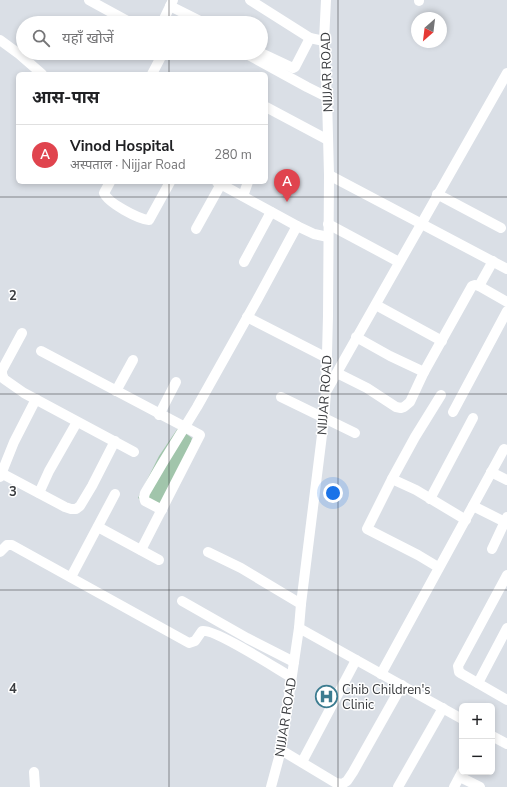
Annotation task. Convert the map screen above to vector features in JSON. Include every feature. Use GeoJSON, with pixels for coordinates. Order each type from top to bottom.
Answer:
{"type":"FeatureCollection","features":[{"type":"Feature","properties":{"kind":"street"},"geometry":{"type":"LineString","coordinates":[[89,0],[118,16]]}},
{"type":"Feature","properties":{"kind":"street"},"geometry":{"type":"LineString","coordinates":[[250,0],[310,38],[324,41]]}},
{"type":"Feature","properties":{"kind":"street","name":"NIJJAR ROAD"},"geometry":{"type":"LineString","coordinates":[[271,787],[281,750],[299,628],[326,392],[329,174],[324,41],[326,0]]}},
{"type":"Feature","properties":{"kind":"street"},"geometry":{"type":"LineString","coordinates":[[166,16],[172,3],[193,16]]}},
{"type":"Feature","properties":{"kind":"street"},"geometry":{"type":"LineString","coordinates":[[268,57],[291,69],[295,67],[310,38]]}},
{"type":"Feature","properties":{"kind":"street"},"geometry":{"type":"LineString","coordinates":[[0,40],[16,52]]}},
{"type":"Feature","properties":{"kind":"street"},"geometry":{"type":"LineString","coordinates":[[26,60],[40,72]]}},
{"type":"Feature","properties":{"kind":"street"},"geometry":{"type":"LineString","coordinates":[[153,72],[159,60]]}},
{"type":"Feature","properties":{"kind":"street"},"geometry":{"type":"LineString","coordinates":[[257,60],[327,96]]}},
{"type":"Feature","properties":{"kind":"street"},"geometry":{"type":"LineString","coordinates":[[326,392],[507,73]]}},
{"type":"Feature","properties":{"kind":"street"},"geometry":{"type":"LineString","coordinates":[[268,108],[328,140]]}},
{"type":"Feature","properties":{"kind":"street"},"geometry":{"type":"LineString","coordinates":[[329,174],[507,269]]}},
{"type":"Feature","properties":{"kind":"street"},"geometry":{"type":"LineString","coordinates":[[109,184],[104,193],[109,200],[139,217],[149,220],[169,184]]}},
{"type":"Feature","properties":{"kind":"street"},"geometry":{"type":"LineString","coordinates":[[196,229],[218,184]]}},
{"type":"Feature","properties":{"kind":"street"},"geometry":{"type":"LineString","coordinates":[[221,184],[297,226],[314,234],[328,237]]}},
{"type":"Feature","properties":{"kind":"street"},"geometry":{"type":"LineString","coordinates":[[243,196],[247,184]]}},
{"type":"Feature","properties":{"kind":"street"},"geometry":{"type":"LineString","coordinates":[[437,194],[501,228]]}},
{"type":"Feature","properties":{"kind":"street"},"geometry":{"type":"LineString","coordinates":[[244,262],[271,212]]}},
{"type":"Feature","properties":{"kind":"street"},"geometry":{"type":"LineString","coordinates":[[328,224],[399,262]]}},
{"type":"Feature","properties":{"kind":"street"},"geometry":{"type":"LineString","coordinates":[[162,510],[145,501],[144,497],[162,464],[197,407],[297,226]]}},
{"type":"Feature","properties":{"kind":"street"},"geometry":{"type":"LineString","coordinates":[[479,286],[493,261]]}},
{"type":"Feature","properties":{"kind":"street"},"geometry":{"type":"LineString","coordinates":[[337,372],[367,388],[396,407],[401,408],[410,402],[424,372],[472,286],[479,286],[507,302]]}},
{"type":"Feature","properties":{"kind":"street"},"geometry":{"type":"LineString","coordinates":[[376,305],[442,341]]}},
{"type":"Feature","properties":{"kind":"street"},"geometry":{"type":"LineString","coordinates":[[453,412],[507,311]]}},
{"type":"Feature","properties":{"kind":"street"},"geometry":{"type":"LineString","coordinates":[[247,317],[327,358]]}},
{"type":"Feature","properties":{"kind":"street"},"geometry":{"type":"LineString","coordinates":[[22,332],[2,370],[1,375],[4,379],[36,400],[134,452]]}},
{"type":"Feature","properties":{"kind":"street"},"geometry":{"type":"LineString","coordinates":[[356,338],[424,372]]}},
{"type":"Feature","properties":{"kind":"street"},"geometry":{"type":"LineString","coordinates":[[41,351],[184,428],[200,435],[141,550]]}},
{"type":"Feature","properties":{"kind":"street"},"geometry":{"type":"LineString","coordinates":[[116,391],[133,360]]}},
{"type":"Feature","properties":{"kind":"street"},"geometry":{"type":"LineString","coordinates":[[160,415],[176,382]]}},
{"type":"Feature","properties":{"kind":"street"},"geometry":{"type":"LineString","coordinates":[[438,567],[367,528],[425,419],[441,395]]}},
{"type":"Feature","properties":{"kind":"street"},"geometry":{"type":"LineString","coordinates":[[281,397],[355,433]]}},
{"type":"Feature","properties":{"kind":"street"},"geometry":{"type":"LineString","coordinates":[[36,400],[14,442],[0,475],[65,507],[76,509],[80,506],[92,486],[115,441]]}},
{"type":"Feature","properties":{"kind":"street"},"geometry":{"type":"LineString","coordinates":[[430,499],[473,418]]}},
{"type":"Feature","properties":{"kind":"street"},"geometry":{"type":"LineString","coordinates":[[39,493],[49,471],[77,422]]}},
{"type":"Feature","properties":{"kind":"street"},"geometry":{"type":"LineString","coordinates":[[381,674],[438,567],[466,520],[504,449]]}},
{"type":"Feature","properties":{"kind":"street"},"geometry":{"type":"LineString","coordinates":[[491,472],[507,480]]}},
{"type":"Feature","properties":{"kind":"street"},"geometry":{"type":"LineString","coordinates":[[392,479],[416,490],[466,520]]}},
{"type":"Feature","properties":{"kind":"street"},"geometry":{"type":"LineString","coordinates":[[71,577],[115,494]]}},
{"type":"Feature","properties":{"kind":"street"},"geometry":{"type":"LineString","coordinates":[[473,506],[506,521],[492,549]]}},
{"type":"Feature","properties":{"kind":"street"},"geometry":{"type":"LineString","coordinates":[[98,527],[159,560]]}},
{"type":"Feature","properties":{"kind":"street"},"geometry":{"type":"LineString","coordinates":[[0,551],[7,545],[12,545],[189,643],[195,641],[202,630],[208,631],[238,646],[292,677]]}},
{"type":"Feature","properties":{"kind":"street"},"geometry":{"type":"LineString","coordinates":[[208,552],[241,568],[301,604]]}},
{"type":"Feature","properties":{"kind":"street"},"geometry":{"type":"LineString","coordinates":[[507,575],[504,589],[458,666],[459,672],[507,700]]}},
{"type":"Feature","properties":{"kind":"street"},"geometry":{"type":"LineString","coordinates":[[182,601],[246,638],[294,662]]}},
{"type":"Feature","properties":{"kind":"street"},"geometry":{"type":"LineString","coordinates":[[299,628],[459,717]]}},
{"type":"Feature","properties":{"kind":"street"},"geometry":{"type":"LineString","coordinates":[[478,684],[507,628]]}},
{"type":"Feature","properties":{"kind":"street"},"geometry":{"type":"LineString","coordinates":[[302,762],[356,660]]}},
{"type":"Feature","properties":{"kind":"street"},"geometry":{"type":"LineString","coordinates":[[281,750],[342,784],[347,781],[402,685]]}},
{"type":"Feature","properties":{"kind":"street"},"geometry":{"type":"LineString","coordinates":[[398,787],[443,708]]}},
{"type":"Feature","properties":{"kind":"street"},"geometry":{"type":"LineString","coordinates":[[495,737],[507,743]]}},
{"type":"Feature","properties":{"kind":"street"},"geometry":{"type":"LineString","coordinates":[[34,772],[35,787]]}},
{"type":"Feature","properties":{"kind":"street"},"geometry":{"type":"LineString","coordinates":[[454,787],[460,775]]}},
{"type":"Feature","properties":{"kind":"street"},"geometry":{"type":"LineString","coordinates":[[462,775],[480,787]]}},
{"type":"Feature","properties":{"kind":"green space"},"geometry":{"type":"Polygon","coordinates":[[[178,428],[192,438],[188,453],[158,510],[138,498],[159,456],[178,428]]]}},
{"type":"Feature","properties":{"kind":"place","name":"Vinod Hospital"},"geometry":{"type":"Point","coordinates":[287,202]}},
{"type":"Feature","properties":{"kind":"place","name":"Chib Children's Clinic"},"geometry":{"type":"Point","coordinates":[326,696]}}]}
